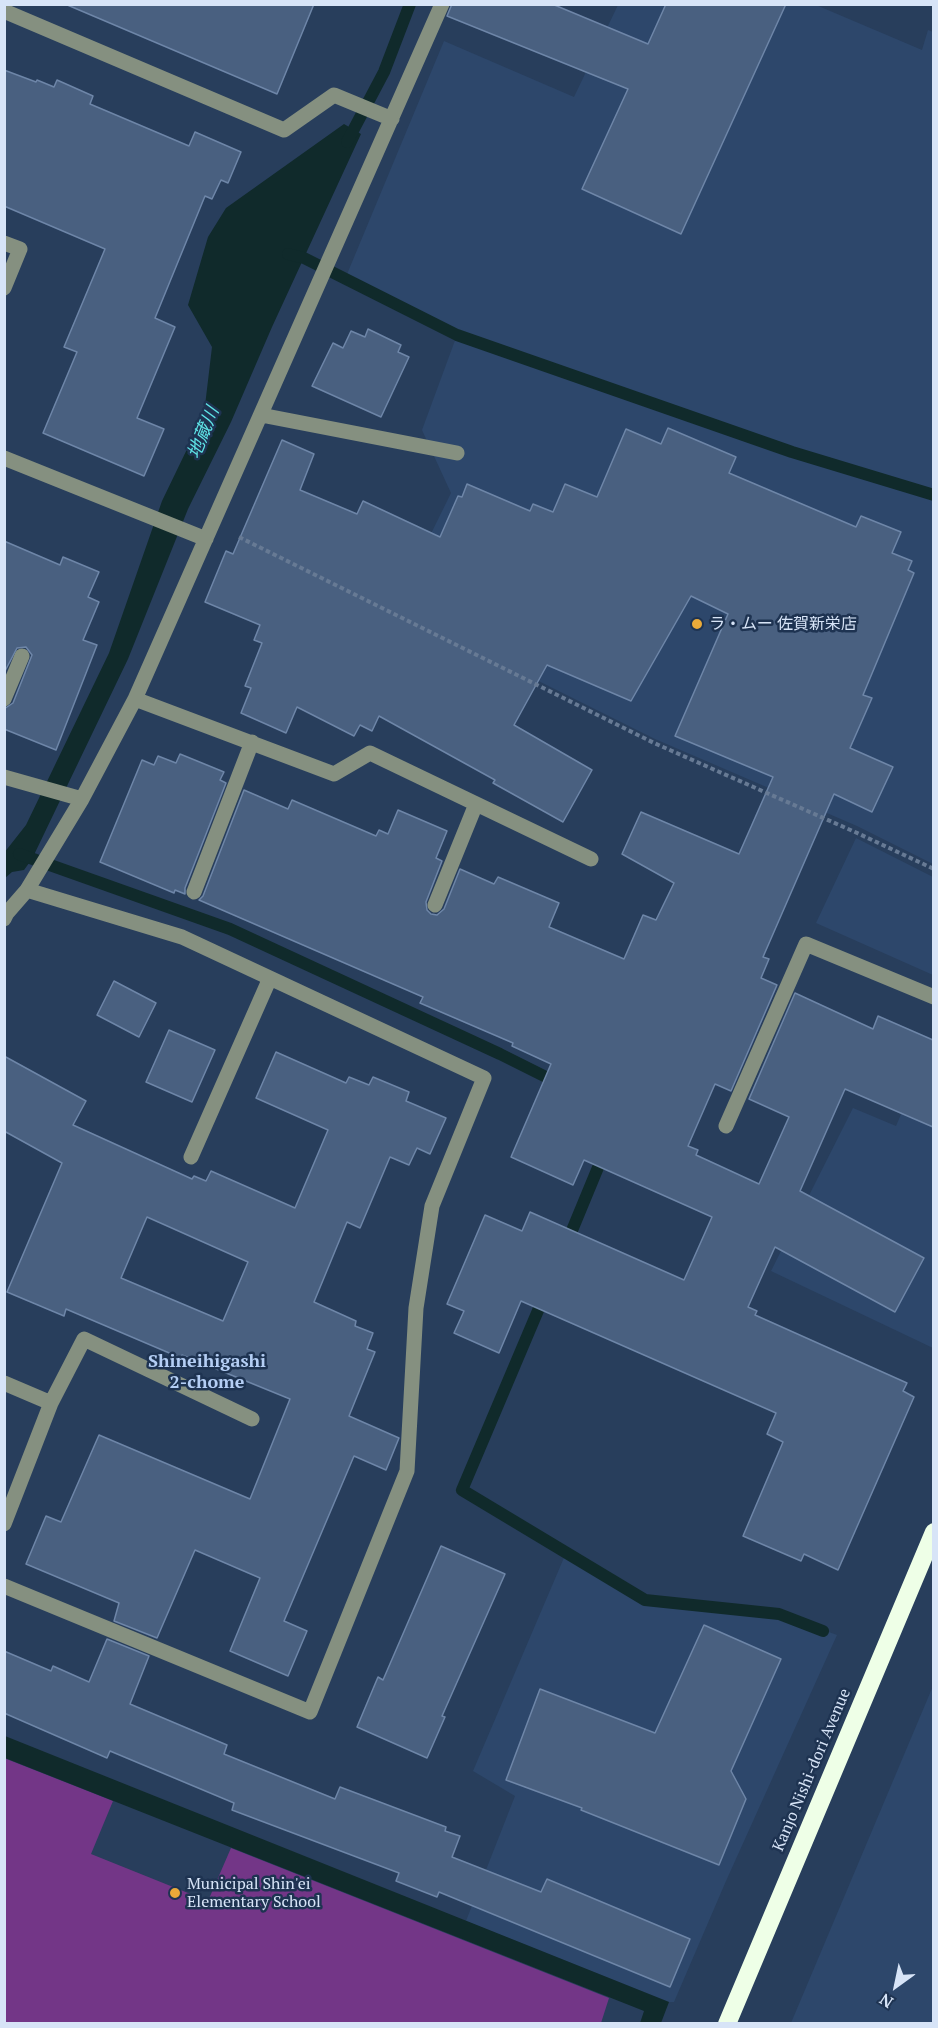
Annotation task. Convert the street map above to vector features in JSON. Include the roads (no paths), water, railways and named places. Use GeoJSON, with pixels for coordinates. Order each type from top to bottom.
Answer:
{"type":"FeatureCollection","features":[{"type":"Feature","properties":{"kind":"highway","name":"Kanjo Nishi-dori Avenue"},"geometry":{"type":"LineString","coordinates":[[726,2024],[933,1532]]}},
{"type":"Feature","properties":{"kind":"street"},"geometry":{"type":"LineString","coordinates":[[5,915],[27,890],[82,799],[135,699],[442,4]]}},
{"type":"Feature","properties":{"kind":"street"},"geometry":{"type":"LineString","coordinates":[[4,11],[284,130],[334,95],[392,119]]}},
{"type":"Feature","properties":{"kind":"street"},"geometry":{"type":"LineString","coordinates":[[4,243],[20,249],[4,288]]}},
{"type":"Feature","properties":{"kind":"street"},"geometry":{"type":"LineString","coordinates":[[261,415],[457,453]]}},
{"type":"Feature","properties":{"kind":"street"},"geometry":{"type":"LineString","coordinates":[[4,458],[206,539]]}},
{"type":"Feature","properties":{"kind":"street"},"geometry":{"type":"LineString","coordinates":[[4,699],[21,656]]}},
{"type":"Feature","properties":{"kind":"street"},"geometry":{"type":"LineString","coordinates":[[135,699],[334,774],[370,753],[591,859]]}},
{"type":"Feature","properties":{"kind":"street"},"geometry":{"type":"LineString","coordinates":[[194,892],[252,742]]}},
{"type":"Feature","properties":{"kind":"street"},"geometry":{"type":"LineString","coordinates":[[12,779],[82,799]]}},
{"type":"Feature","properties":{"kind":"street"},"geometry":{"type":"LineString","coordinates":[[435,905],[476,804]]}},
{"type":"Feature","properties":{"kind":"street"},"geometry":{"type":"LineString","coordinates":[[4,1586],[310,1712],[407,1471],[416,1308],[432,1206],[484,1078],[182,937],[27,890]]}},
{"type":"Feature","properties":{"kind":"street"},"geometry":{"type":"LineString","coordinates":[[726,1126],[806,944],[933,998]]}},
{"type":"Feature","properties":{"kind":"street"},"geometry":{"type":"LineString","coordinates":[[191,1156],[270,978]]}},
{"type":"Feature","properties":{"kind":"street"},"geometry":{"type":"LineString","coordinates":[[4,1524],[51,1403],[84,1339],[252,1419]]}},
{"type":"Feature","properties":{"kind":"street"},"geometry":{"type":"LineString","coordinates":[[4,1383],[51,1403]]}},
{"type":"Feature","properties":{"kind":"water"},"geometry":{"type":"Polygon","coordinates":[[[344,124],[361,134],[231,422],[188,509],[128,659],[32,859],[24,870],[12,872],[5,878],[4,853],[26,825],[109,653],[162,501],[204,414],[212,347],[188,305],[208,237],[226,208],[344,124]]]}},
{"type":"Feature","properties":{"kind":"water"},"geometry":{"type":"Polygon","coordinates":[[[5,1736],[669,2002],[661,2023],[640,2023],[644,2011],[5,1758],[5,1736]]]}},
{"type":"Feature","properties":{"kind":"waterway","name":"地蔵川"},"geometry":{"type":"LineString","coordinates":[[347,142],[384,72],[410,4]]}},
{"type":"Feature","properties":{"kind":"waterway"},"geometry":{"type":"LineString","coordinates":[[288,254],[304,258],[457,335],[792,452],[934,495]]}},
{"type":"Feature","properties":{"kind":"waterway"},"geometry":{"type":"LineString","coordinates":[[19,854],[230,929],[560,1084]]}},
{"type":"Feature","properties":{"kind":"waterway"},"geometry":{"type":"LineString","coordinates":[[566,1245],[604,1153]]}},
{"type":"Feature","properties":{"kind":"waterway"},"geometry":{"type":"LineString","coordinates":[[545,1294],[462,1490],[645,1600],[779,1614],[823,1631]]}},
{"type":"Feature","properties":{"kind":"place","name":"ラ・ムー 佐賀新栄店"},"geometry":{"type":"Point","coordinates":[697,624]}},
{"type":"Feature","properties":{"kind":"place","name":"Municipal Shin'ei Elementary School"},"geometry":{"type":"Point","coordinates":[175,1893]}},
{"type":"Feature","properties":{"kind":"district","name":"Shineihigashi 2-chome"},"geometry":{"type":"Point","coordinates":[207,1372]}}]}
